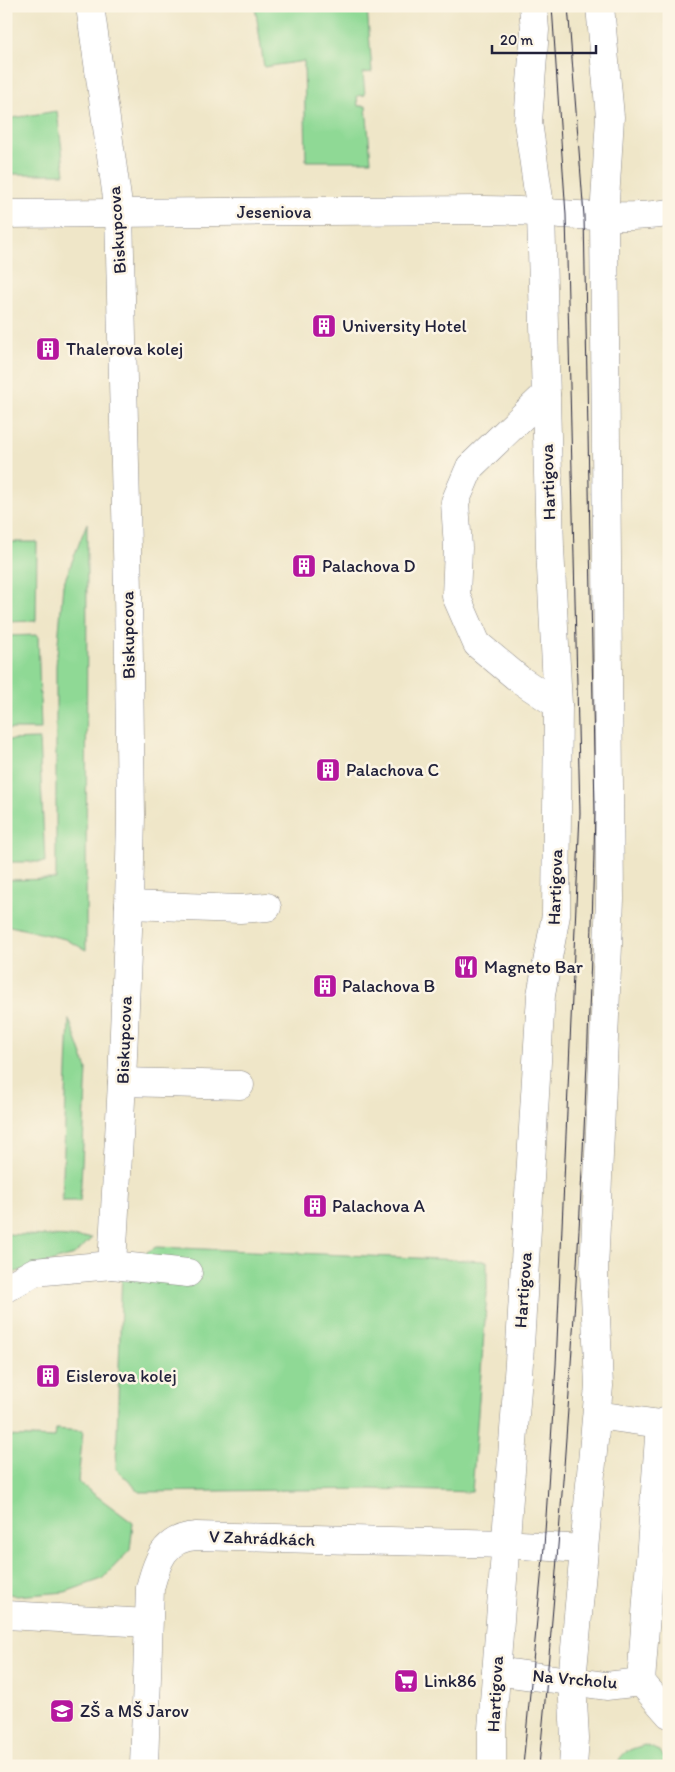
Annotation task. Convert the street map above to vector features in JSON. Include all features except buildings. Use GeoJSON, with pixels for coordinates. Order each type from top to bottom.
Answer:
{"type":"FeatureCollection","features":[{"type":"Feature","properties":{"kind":"main road","name":"Biskupcova"},"geometry":{"type":"LineString","coordinates":[[90,6],[119,212],[128,591],[129,905],[112,1265]]}},
{"type":"Feature","properties":{"kind":"main road","name":"Hartigova"},"geometry":{"type":"LineString","coordinates":[[492,1766],[496,1671],[541,995],[556,915],[558,705],[541,213],[528,122],[535,30],[533,6]]}},
{"type":"Feature","properties":{"kind":"main road"},"geometry":{"type":"LineString","coordinates":[[573,1766],[575,1739],[572,1681],[599,1386],[594,1271],[610,899],[604,218],[610,117],[600,6]]}},
{"type":"Feature","properties":{"kind":"main road","name":"Jeseniova"},"geometry":{"type":"LineString","coordinates":[[6,214],[503,210],[604,218],[640,217],[669,213]]}},
{"type":"Feature","properties":{"kind":"main road"},"geometry":{"type":"LineString","coordinates":[[546,394],[470,467],[455,502],[458,548],[456,596],[477,644],[519,679],[558,705]]}},
{"type":"Feature","properties":{"kind":"main road"},"geometry":{"type":"LineString","coordinates":[[129,905],[240,909],[267,907]]}},
{"type":"Feature","properties":{"kind":"main road"},"geometry":{"type":"LineString","coordinates":[[122,1082],[240,1085]]}},
{"type":"Feature","properties":{"kind":"main road"},"geometry":{"type":"LineString","coordinates":[[6,1288],[34,1272],[112,1265],[188,1273]]}},
{"type":"Feature","properties":{"kind":"main road"},"geometry":{"type":"LineString","coordinates":[[597,1415],[665,1422],[641,1682]]}},
{"type":"Feature","properties":{"kind":"main road","name":"V Zahrádkách"},"geometry":{"type":"LineString","coordinates":[[144,1766],[150,1588],[157,1561],[176,1540],[186,1536],[219,1536],[505,1544],[583,1549]]}},
{"type":"Feature","properties":{"kind":"main road"},"geometry":{"type":"LineString","coordinates":[[6,1615],[148,1623]]}},
{"type":"Feature","properties":{"kind":"main road","name":"Na Vrcholu"},"geometry":{"type":"LineString","coordinates":[[496,1671],[606,1686],[641,1682],[669,1714]]}},
{"type":"Feature","properties":{"kind":"green space"},"geometry":{"type":"Polygon","coordinates":[[[255,6],[367,6],[372,72],[363,73],[365,95],[357,96],[358,106],[366,106],[371,161],[306,161],[304,61],[264,67],[255,6]]]}},
{"type":"Feature","properties":{"kind":"green space"},"geometry":{"type":"Polygon","coordinates":[[[57,111],[65,174],[6,174],[6,119],[57,111]]]}},
{"type":"Feature","properties":{"kind":"green space"},"geometry":{"type":"Polygon","coordinates":[[[87,523],[86,950],[65,939],[6,925],[6,880],[56,879],[56,666],[63,585],[87,523]]]}},
{"type":"Feature","properties":{"kind":"green space"},"geometry":{"type":"Polygon","coordinates":[[[6,542],[37,542],[36,621],[6,622],[6,542]]]}},
{"type":"Feature","properties":{"kind":"green space"},"geometry":{"type":"Polygon","coordinates":[[[38,635],[41,729],[6,729],[6,636],[38,635]]]}},
{"type":"Feature","properties":{"kind":"green space"},"geometry":{"type":"Polygon","coordinates":[[[39,739],[45,862],[6,862],[6,740],[39,739]]]}},
{"type":"Feature","properties":{"kind":"green space"},"geometry":{"type":"Polygon","coordinates":[[[69,1019],[87,1069],[80,1201],[62,1201],[69,1019]]]}},
{"type":"Feature","properties":{"kind":"green space"},"geometry":{"type":"Polygon","coordinates":[[[6,1234],[92,1238],[74,1255],[6,1275],[6,1234]]]}},
{"type":"Feature","properties":{"kind":"green space"},"geometry":{"type":"Polygon","coordinates":[[[156,1247],[487,1261],[487,1293],[472,1492],[371,1489],[140,1492],[116,1469],[122,1266],[156,1247]]]}},
{"type":"Feature","properties":{"kind":"green space"},"geometry":{"type":"Polygon","coordinates":[[[56,1429],[83,1431],[78,1482],[133,1523],[130,1550],[102,1579],[65,1592],[17,1596],[6,1593],[6,1436],[55,1438],[56,1429]]]}},
{"type":"Feature","properties":{"kind":"green space"},"geometry":{"type":"Polygon","coordinates":[[[645,1745],[660,1751],[669,1766],[617,1766],[624,1754],[631,1749],[645,1745]]]}},
{"type":"Feature","properties":{"kind":"tram line"},"geometry":{"type":"LineString","coordinates":[[523,1766],[544,1547],[556,1365],[580,813],[566,215],[552,6]]}},
{"type":"Feature","properties":{"kind":"tram line"},"geometry":{"type":"LineString","coordinates":[[539,1766],[550,1647],[576,1289],[588,1050],[595,811],[584,216],[568,6]]}},
{"type":"Feature","properties":{"kind":"place","name":"University Hotel"},"geometry":{"type":"Point","coordinates":[324,326]}},
{"type":"Feature","properties":{"kind":"place","name":"Thalerova kolej"},"geometry":{"type":"Point","coordinates":[48,349]}},
{"type":"Feature","properties":{"kind":"place","name":"Palachova D"},"geometry":{"type":"Point","coordinates":[304,566]}},
{"type":"Feature","properties":{"kind":"place","name":"Palachova C"},"geometry":{"type":"Point","coordinates":[328,770]}},
{"type":"Feature","properties":{"kind":"place","name":"Magneto Bar"},"geometry":{"type":"Point","coordinates":[466,967]}},
{"type":"Feature","properties":{"kind":"place","name":"Palachova B"},"geometry":{"type":"Point","coordinates":[325,986]}},
{"type":"Feature","properties":{"kind":"place","name":"Palachova A"},"geometry":{"type":"Point","coordinates":[315,1206]}},
{"type":"Feature","properties":{"kind":"place","name":"Eislerova kolej"},"geometry":{"type":"Point","coordinates":[48,1376]}},
{"type":"Feature","properties":{"kind":"place","name":"Link86"},"geometry":{"type":"Point","coordinates":[406,1681]}},
{"type":"Feature","properties":{"kind":"place","name":"ZŠ a MŠ Jarov"},"geometry":{"type":"Point","coordinates":[62,1711]}}]}
